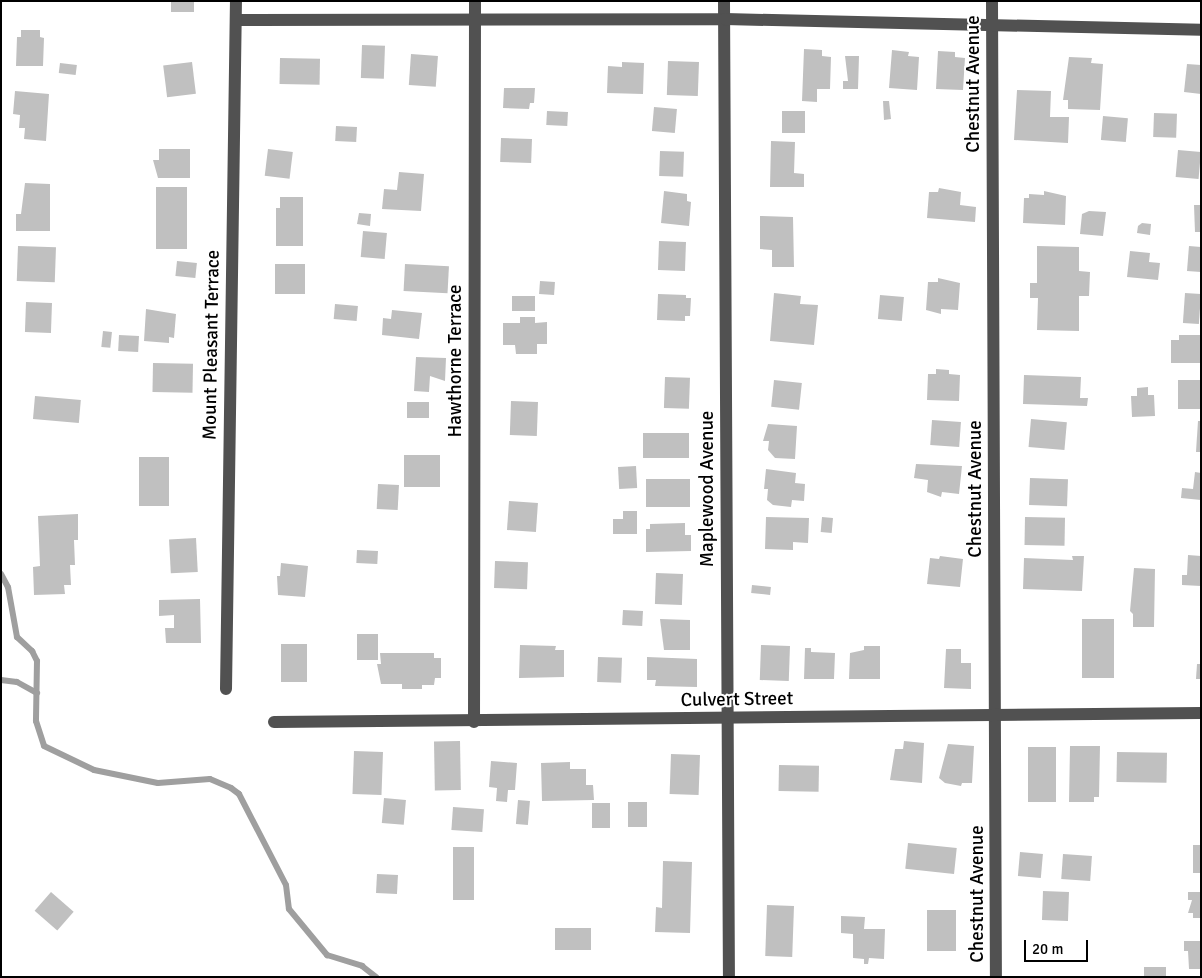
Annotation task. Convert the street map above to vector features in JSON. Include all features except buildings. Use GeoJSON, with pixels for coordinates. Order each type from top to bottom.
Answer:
{"type":"FeatureCollection","features":[{"type":"Feature","properties":{"kind":"street","name":"Mount Pleasant Terrace"},"geometry":{"type":"LineString","coordinates":[[226,690],[236,1]]}},
{"type":"Feature","properties":{"kind":"street","name":"Hawthorne Terrace"},"geometry":{"type":"LineString","coordinates":[[474,722],[475,1]]}},
{"type":"Feature","properties":{"kind":"street","name":"Maplewood Avenue"},"geometry":{"type":"LineString","coordinates":[[724,1],[729,977]]}},
{"type":"Feature","properties":{"kind":"street","name":"Chestnut Avenue"},"geometry":{"type":"LineString","coordinates":[[992,1],[996,977]]}},
{"type":"Feature","properties":{"kind":"street"},"geometry":{"type":"LineString","coordinates":[[236,20],[724,20],[1201,30]]}},
{"type":"Feature","properties":{"kind":"street","name":"Culvert Street"},"geometry":{"type":"LineString","coordinates":[[274,722],[474,722],[996,714],[1201,713]]}},
{"type":"Feature","properties":{"kind":"waterway"},"geometry":{"type":"LineString","coordinates":[[1,574],[8,587],[17,637],[32,651],[37,661],[36,721],[44,746],[94,770],[158,783],[210,779],[231,788],[239,794],[286,885],[289,909],[327,955],[362,966],[376,977]]}},
{"type":"Feature","properties":{"kind":"waterway"},"geometry":{"type":"LineString","coordinates":[[1,680],[17,682],[37,693]]}}]}
